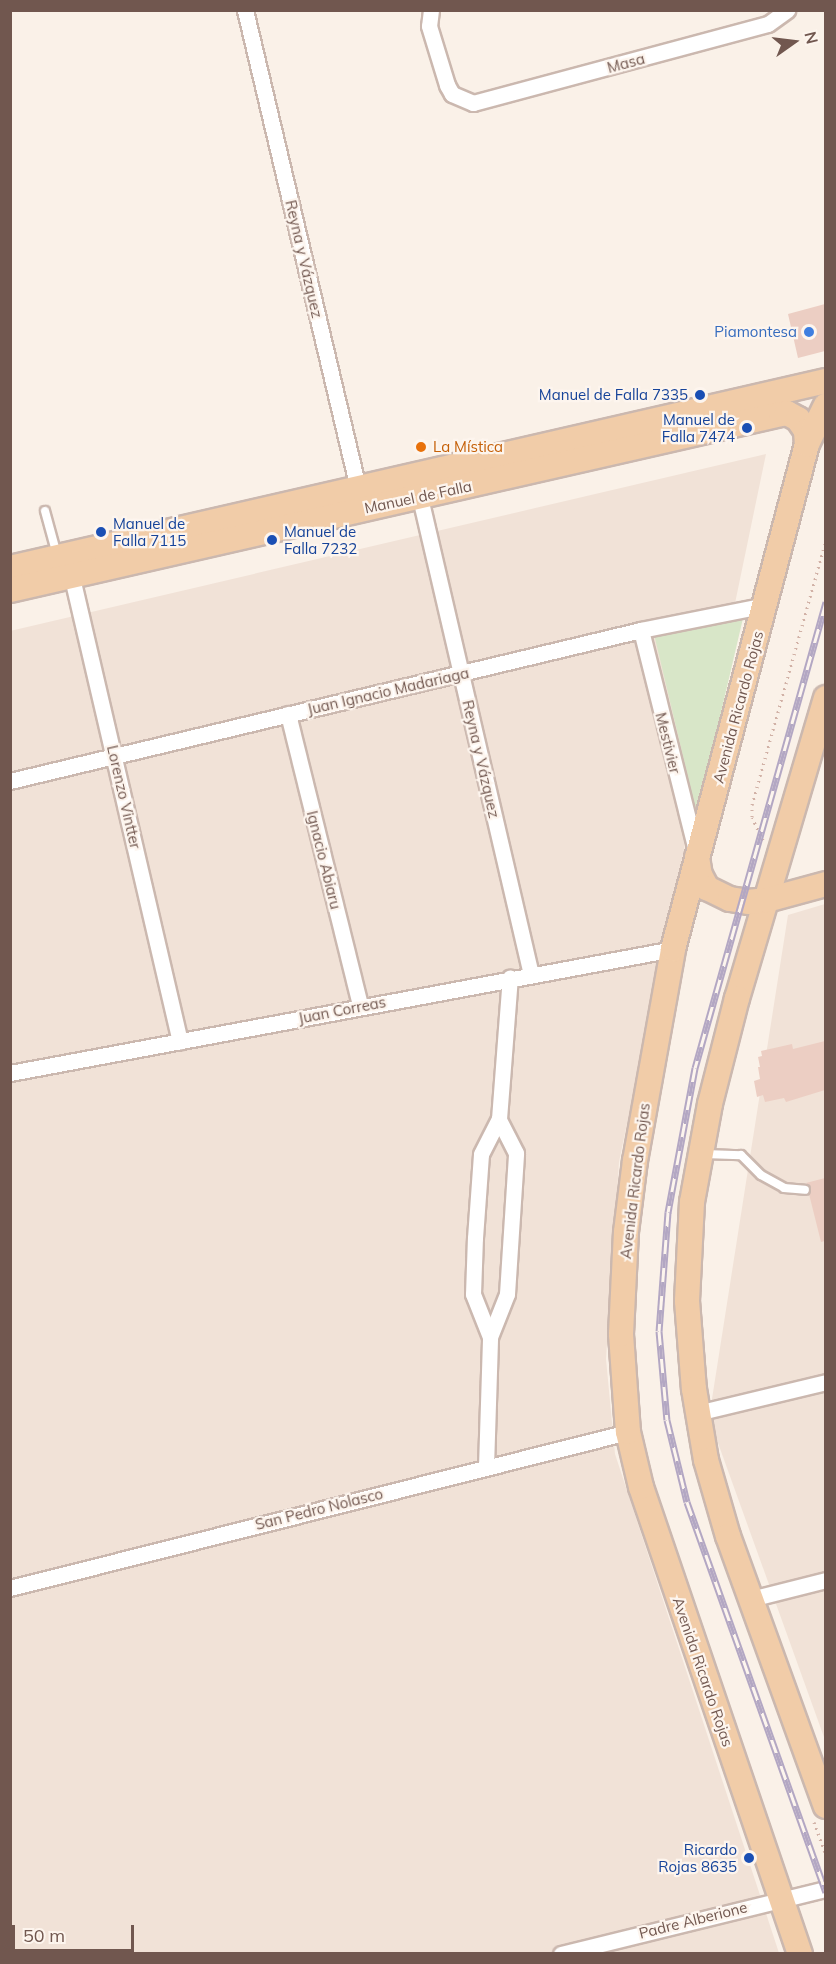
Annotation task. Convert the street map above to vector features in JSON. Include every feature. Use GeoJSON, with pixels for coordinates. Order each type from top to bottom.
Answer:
{"type":"FeatureCollection","features":[{"type":"Feature","properties":{"kind":"main road","name":"Manuel de Falla"},"geometry":{"type":"LineString","coordinates":[[417,486],[825,381]]}},
{"type":"Feature","properties":{"kind":"main road","name":"Avenida Ricardo Rojas"},"geometry":{"type":"LineString","coordinates":[[800,1953],[654,1530],[628,1432],[621,1334],[626,1232],[640,1129],[673,948],[807,444],[825,405]]}},
{"type":"Feature","properties":{"kind":"main road","name":"Manuel de Falla"},"geometry":{"type":"LineString","coordinates":[[10,568],[65,562],[417,486],[787,413],[798,419],[806,431],[807,444]]}},
{"type":"Feature","properties":{"kind":"main road","name":"Manuel de Falla"},"geometry":{"type":"LineString","coordinates":[[10,590],[65,562]]}},
{"type":"Feature","properties":{"kind":"main road"},"geometry":{"type":"LineString","coordinates":[[821,1801],[716,1497],[697,1413],[689,1347],[687,1268],[691,1211],[699,1155],[737,998],[825,698]]}},
{"type":"Feature","properties":{"kind":"main road"},"geometry":{"type":"LineString","coordinates":[[697,855],[703,882],[713,892],[741,901],[767,900],[825,884]]}},
{"type":"Feature","properties":{"kind":"street","name":"Reyna y Vázquez"},"geometry":{"type":"LineString","coordinates":[[245,10],[361,498]]}},
{"type":"Feature","properties":{"kind":"street","name":"Masa"},"geometry":{"type":"LineString","coordinates":[[430,12],[429,26],[441,72],[452,94],[473,103],[768,24],[787,10]]}},
{"type":"Feature","properties":{"kind":"street","name":"Reyna y Vázquez"},"geometry":{"type":"LineString","coordinates":[[417,486],[531,974]]}},
{"type":"Feature","properties":{"kind":"street","name":"Lorenzo Vintter"},"geometry":{"type":"LineString","coordinates":[[65,562],[114,756],[180,1041]]}},
{"type":"Feature","properties":{"kind":"street","name":"Juan Ignacio Madariaga"},"geometry":{"type":"LineString","coordinates":[[10,781],[641,630],[766,605]]}},
{"type":"Feature","properties":{"kind":"street","name":"Mestivier"},"geometry":{"type":"LineString","coordinates":[[641,630],[697,855]]}},
{"type":"Feature","properties":{"kind":"street","name":"Ignacio Abiaru"},"geometry":{"type":"LineString","coordinates":[[288,714],[360,1006]]}},
{"type":"Feature","properties":{"kind":"street","name":"Juan Correas"},"geometry":{"type":"LineString","coordinates":[[10,1073],[673,948]]}},
{"type":"Feature","properties":{"kind":"street"},"geometry":{"type":"LineString","coordinates":[[490,1337],[473,1294],[475,1238],[481,1154],[499,1119],[510,977]]}},
{"type":"Feature","properties":{"kind":"street"},"geometry":{"type":"LineString","coordinates":[[486,1467],[490,1337],[507,1294],[516,1153],[499,1119]]}},
{"type":"Feature","properties":{"kind":"street"},"geometry":{"type":"LineString","coordinates":[[697,1413],[825,1382]]}},
{"type":"Feature","properties":{"kind":"street","name":"San Pedro Nolasco"},"geometry":{"type":"LineString","coordinates":[[10,1588],[628,1432]]}},
{"type":"Feature","properties":{"kind":"street"},"geometry":{"type":"LineString","coordinates":[[751,1599],[825,1580]]}},
{"type":"Feature","properties":{"kind":"street","name":"Padre Alberione"},"geometry":{"type":"LineString","coordinates":[[561,1953],[825,1889]]}},
{"type":"Feature","properties":{"kind":"lane"},"geometry":{"type":"LineString","coordinates":[[45,511],[65,562]]}},
{"type":"Feature","properties":{"kind":"lane"},"geometry":{"type":"LineString","coordinates":[[699,1155],[741,1155],[761,1175],[784,1188],[805,1190]]}},
{"type":"Feature","properties":{"kind":"path"},"geometry":{"type":"LineString","coordinates":[[764,843],[752,817],[752,806],[825,540]]}},
{"type":"Feature","properties":{"kind":"path"},"geometry":{"type":"LineString","coordinates":[[821,1801],[825,1855]]}},
{"type":"Feature","properties":{"kind":"shaded area"},"geometry":{"type":"Polygon","coordinates":[[[766,454],[619,1162],[606,1359],[615,1454],[779,1953],[11,1953],[10,631],[766,454]]]}},
{"type":"Feature","properties":{"kind":"shaded area"},"geometry":{"type":"Polygon","coordinates":[[[825,904],[825,1740],[709,1418],[788,915],[825,904]]]}},
{"type":"Feature","properties":{"kind":"green space"},"geometry":{"type":"Polygon","coordinates":[[[744,614],[697,815],[654,634],[744,614]]]}},
{"type":"Feature","properties":{"kind":"building","name":"Piamontesa"},"geometry":{"type":"Polygon","coordinates":[[[825,304],[825,351],[798,358],[788,314],[825,304]]]}},
{"type":"Feature","properties":{"kind":"building"},"geometry":{"type":"Polygon","coordinates":[[[825,1041],[825,1090],[786,1102],[784,1098],[765,1102],[763,1095],[757,1097],[754,1081],[760,1079],[758,1057],[762,1056],[761,1051],[792,1044],[793,1049],[825,1041]]]}},
{"type":"Feature","properties":{"kind":"building"},"geometry":{"type":"Polygon","coordinates":[[[825,1178],[825,1241],[821,1242],[809,1194],[811,1188],[806,1183],[825,1178]]]}},
{"type":"Feature","properties":{"kind":"railway"},"geometry":{"type":"LineString","coordinates":[[826,602],[695,1068],[668,1212],[659,1331],[667,1420],[687,1502],[826,1892]]}},
{"type":"Feature","properties":{"kind":"place","name":"Piamontesa"},"geometry":{"type":"Point","coordinates":[809,332]}},
{"type":"Feature","properties":{"kind":"place","name":"Manuel de Falla 7335"},"geometry":{"type":"Point","coordinates":[700,395]}},
{"type":"Feature","properties":{"kind":"place","name":"Manuel de Falla 7474"},"geometry":{"type":"Point","coordinates":[747,428]}},
{"type":"Feature","properties":{"kind":"place","name":"La Mística"},"geometry":{"type":"Point","coordinates":[421,447]}},
{"type":"Feature","properties":{"kind":"place","name":"Manuel de Falla 7115"},"geometry":{"type":"Point","coordinates":[101,532]}},
{"type":"Feature","properties":{"kind":"place","name":"Manuel de Falla 7232"},"geometry":{"type":"Point","coordinates":[272,540]}},
{"type":"Feature","properties":{"kind":"place","name":"Ricardo Rojas 8635"},"geometry":{"type":"Point","coordinates":[749,1858]}}]}
